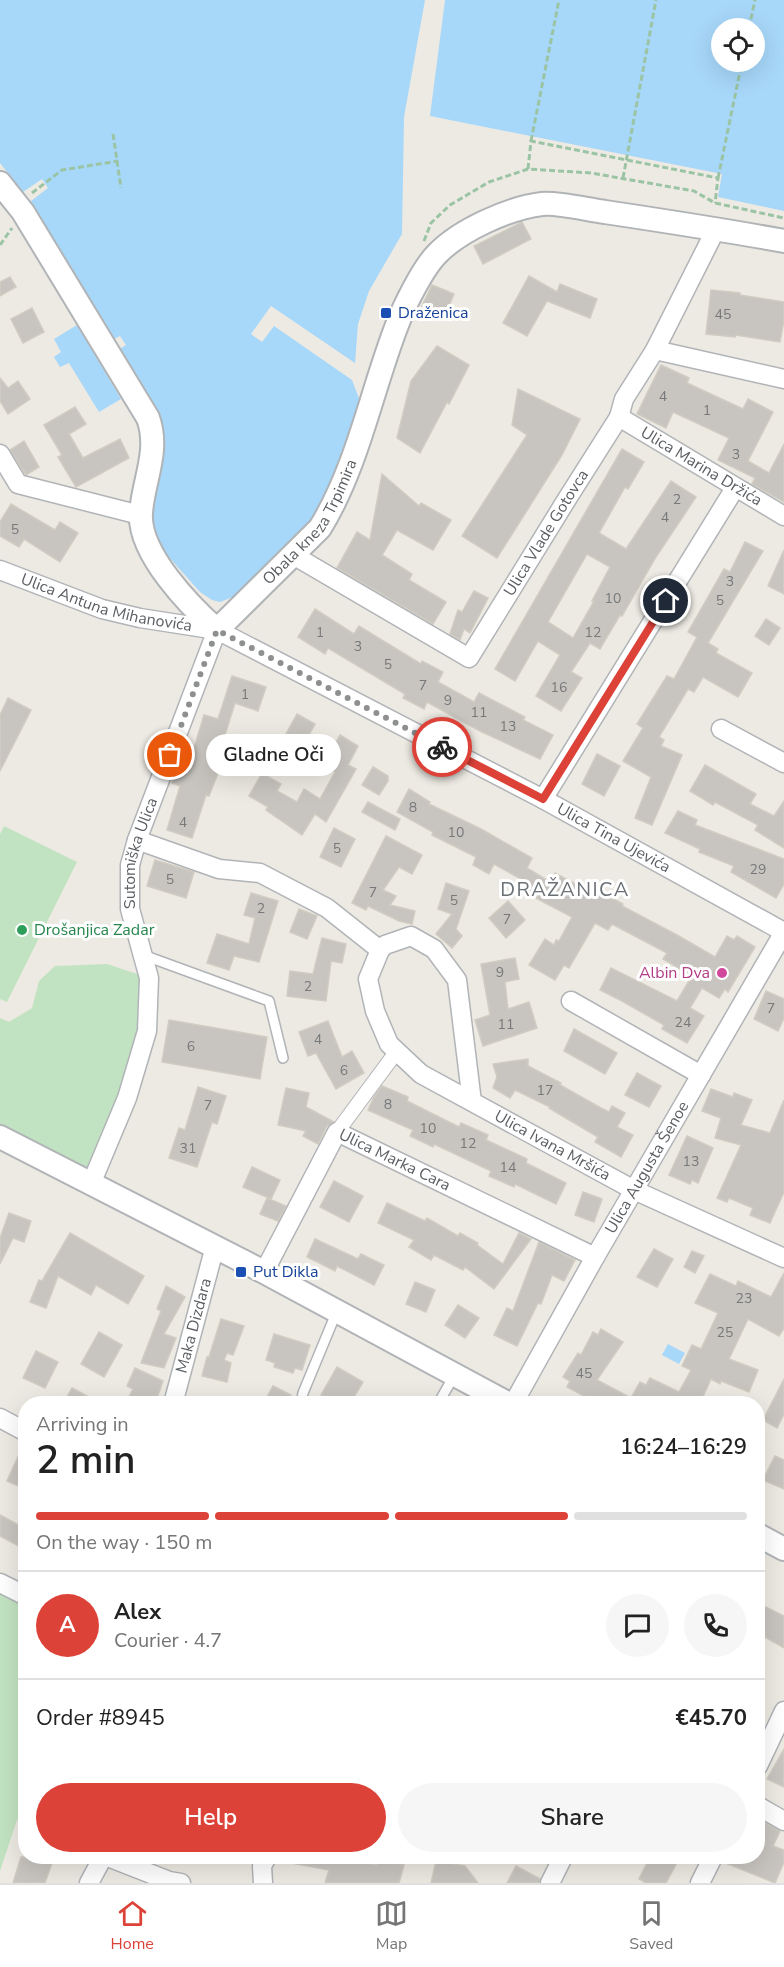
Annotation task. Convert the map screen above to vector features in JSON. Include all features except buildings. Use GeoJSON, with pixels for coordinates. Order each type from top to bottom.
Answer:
{"type":"FeatureCollection","features":[{"type":"Feature","properties":{"kind":"street"},"geometry":{"type":"LineString","coordinates":[[0,183],[23,212],[148,418],[152,430],[153,448],[140,515],[147,541],[160,567],[194,610],[217,630]]}},
{"type":"Feature","properties":{"kind":"street","name":"Obala kneza Trpimira"},"geometry":{"type":"LineString","coordinates":[[217,630],[320,528],[331,510],[368,416],[397,323],[423,273],[436,254],[454,240],[474,227],[495,218],[544,203],[784,241]]}},
{"type":"Feature","properties":{"kind":"street","name":"Ulica Vlade Gotovca"},"geometry":{"type":"LineString","coordinates":[[293,555],[469,658],[619,417],[624,399],[654,350],[716,229]]}},
{"type":"Feature","properties":{"kind":"street"},"geometry":{"type":"LineString","coordinates":[[654,350],[784,379]]}},
{"type":"Feature","properties":{"kind":"street","name":"Ulica Marina Držića"},"geometry":{"type":"LineString","coordinates":[[619,417],[784,516]]}},
{"type":"Feature","properties":{"kind":"street"},"geometry":{"type":"LineString","coordinates":[[0,454],[18,484],[140,515]]}},
{"type":"Feature","properties":{"kind":"street"},"geometry":{"type":"LineString","coordinates":[[543,799],[735,488]]}},
{"type":"Feature","properties":{"kind":"street","name":"Ulica Antuna Mihanovića"},"geometry":{"type":"LineString","coordinates":[[0,570],[102,609],[140,618],[217,630]]}},
{"type":"Feature","properties":{"kind":"street","name":"Ulica Tina Ujevića"},"geometry":{"type":"LineString","coordinates":[[217,630],[543,799],[784,932]]}},
{"type":"Feature","properties":{"kind":"street","name":"Sutomiška Ulica"},"geometry":{"type":"LineString","coordinates":[[91,1184],[127,1098],[147,1030],[149,978],[130,909],[130,865],[137,840],[217,630]]}},
{"type":"Feature","properties":{"kind":"street"},"geometry":{"type":"LineString","coordinates":[[722,729],[784,763]]}},
{"type":"Feature","properties":{"kind":"street"},"geometry":{"type":"LineString","coordinates":[[137,840],[219,869],[260,873],[327,908],[380,950],[385,945],[411,936],[434,949],[457,980],[472,1102]]}},
{"type":"Feature","properties":{"kind":"street","name":"Ulica Augusta Šenoe"},"geometry":{"type":"LineString","coordinates":[[516,1396],[784,932]]}},
{"type":"Feature","properties":{"kind":"street","name":"Ulica Ivana Mršića"},"geometry":{"type":"LineString","coordinates":[[380,950],[368,979],[375,1011],[389,1044],[421,1074],[634,1190],[784,1258]]}},
{"type":"Feature","properties":{"kind":"street"},"geometry":{"type":"LineString","coordinates":[[571,1001],[701,1075]]}},
{"type":"Feature","properties":{"kind":"street"},"geometry":{"type":"LineString","coordinates":[[336,1132],[397,1051]]}},
{"type":"Feature","properties":{"kind":"street","name":"Ulica Marka Cara"},"geometry":{"type":"LineString","coordinates":[[264,1272],[336,1132],[595,1257]]}},
{"type":"Feature","properties":{"kind":"street"},"geometry":{"type":"LineString","coordinates":[[0,1137],[215,1246],[496,1396]]}},
{"type":"Feature","properties":{"kind":"street","name":"Maka Dizdara"},"geometry":{"type":"LineString","coordinates":[[175,1396],[215,1246]]}},
{"type":"Feature","properties":{"kind":"street"},"geometry":{"type":"LineString","coordinates":[[0,1418],[18,1428]]}},
{"type":"Feature","properties":{"kind":"street"},"geometry":{"type":"LineString","coordinates":[[765,1539],[784,1549]]}},
{"type":"Feature","properties":{"kind":"street"},"geometry":{"type":"LineString","coordinates":[[0,1583],[18,1592]]}},
{"type":"Feature","properties":{"kind":"street"},"geometry":{"type":"LineString","coordinates":[[765,1751],[784,1711]]}},
{"type":"Feature","properties":{"kind":"street"},"geometry":{"type":"LineString","coordinates":[[765,1810],[784,1821]]}},
{"type":"Feature","properties":{"kind":"street"},"geometry":{"type":"LineString","coordinates":[[89,1883],[99,1864]]}},
{"type":"Feature","properties":{"kind":"street"},"geometry":{"type":"LineString","coordinates":[[126,1864],[181,1883]]}},
{"type":"Feature","properties":{"kind":"street"},"geometry":{"type":"LineString","coordinates":[[263,1864],[263,1883]]}},
{"type":"Feature","properties":{"kind":"street"},"geometry":{"type":"LineString","coordinates":[[550,1883],[560,1864]]}},
{"type":"Feature","properties":{"kind":"street"},"geometry":{"type":"LineString","coordinates":[[700,1883],[710,1864]]}},
{"type":"Feature","properties":{"kind":"lane"},"geometry":{"type":"LineString","coordinates":[[142,955],[268,1001],[283,1058]]}},
{"type":"Feature","properties":{"kind":"lane"},"geometry":{"type":"LineString","coordinates":[[302,1396],[337,1311]]}},
{"type":"Feature","properties":{"kind":"lane"},"geometry":{"type":"LineString","coordinates":[[443,1396],[455,1374]]}},
{"type":"Feature","properties":{"kind":"path"},"geometry":{"type":"LineString","coordinates":[[528,169],[531,141],[559,0]]}},
{"type":"Feature","properties":{"kind":"path"},"geometry":{"type":"LineString","coordinates":[[623,178],[656,0]]}},
{"type":"Feature","properties":{"kind":"path"},"geometry":{"type":"LineString","coordinates":[[751,18],[755,0]]}},
{"type":"Feature","properties":{"kind":"path"},"geometry":{"type":"LineString","coordinates":[[715,203],[740,72]]}},
{"type":"Feature","properties":{"kind":"path"},"geometry":{"type":"LineString","coordinates":[[113,134],[122,188]]}},
{"type":"Feature","properties":{"kind":"path"},"geometry":{"type":"LineString","coordinates":[[531,141],[718,178]]}},
{"type":"Feature","properties":{"kind":"path"},"geometry":{"type":"LineString","coordinates":[[41,186],[62,170],[118,161]]}},
{"type":"Feature","properties":{"kind":"green space","name":"Drošanjica Zadar"},"geometry":{"type":"Polygon","coordinates":[[[4,826],[77,862],[7,1002],[0,999],[0,834],[4,826]]]}},
{"type":"Feature","properties":{"kind":"green space"},"geometry":{"type":"Polygon","coordinates":[[[107,964],[149,978],[147,1031],[91,1184],[0,1137],[0,1018],[9,1022],[32,1008],[39,981],[55,966],[107,964]]]}},
{"type":"Feature","properties":{"kind":"green space"},"geometry":{"type":"Polygon","coordinates":[[[0,1583],[18,1592],[18,1820],[0,1871],[0,1583]]]}},
{"type":"Feature","properties":{"kind":"water"},"geometry":{"type":"Polygon","coordinates":[[[0,0],[425,0],[404,117],[402,234],[369,291],[358,324],[355,363],[271,306],[251,334],[262,342],[274,326],[352,380],[360,401],[319,514],[238,595],[220,602],[200,592],[159,546],[153,533],[150,501],[162,447],[118,350],[126,345],[120,336],[112,340],[31,201],[48,188],[42,179],[23,192],[0,163],[0,0]]]}},
{"type":"Feature","properties":{"kind":"water"},"geometry":{"type":"Polygon","coordinates":[[[445,0],[784,0],[784,211],[718,197],[722,174],[430,116],[445,0]]]}},
{"type":"Feature","properties":{"kind":"water"},"geometry":{"type":"Polygon","coordinates":[[[77,325],[121,399],[99,412],[69,363],[60,367],[54,357],[61,352],[54,339],[77,325]]]}},
{"type":"Feature","properties":{"kind":"water"},"geometry":{"type":"Polygon","coordinates":[[[668,1344],[685,1353],[679,1364],[662,1355],[668,1344]]]}},
{"type":"Feature","properties":{"kind":"way so far"},"geometry":{"type":"LineString","coordinates":[[170,755],[217,630],[442,747]]}},
{"type":"Feature","properties":{"kind":"place","name":"Draženica"},"geometry":{"type":"Point","coordinates":[386,313]}},
{"type":"Feature","properties":{"kind":"place","name":"Gladne Oči"},"geometry":{"type":"Point","coordinates":[170,755]}},
{"type":"Feature","properties":{"kind":"place","name":"Drošanjica Zadar"},"geometry":{"type":"Point","coordinates":[22,930]}},
{"type":"Feature","properties":{"kind":"place","name":"Albin Dva"},"geometry":{"type":"Point","coordinates":[722,973]}},
{"type":"Feature","properties":{"kind":"place","name":"Put Dikla"},"geometry":{"type":"Point","coordinates":[241,1272]}},
{"type":"Feature","properties":{"kind":"district","name":"DRAŽANICA"},"geometry":{"type":"Point","coordinates":[565,889]}},
{"type":"Feature","properties":{"kind":"route"},"geometry":{"type":"LineString","coordinates":[[442,747],[543,799],[666,601]]}}]}
